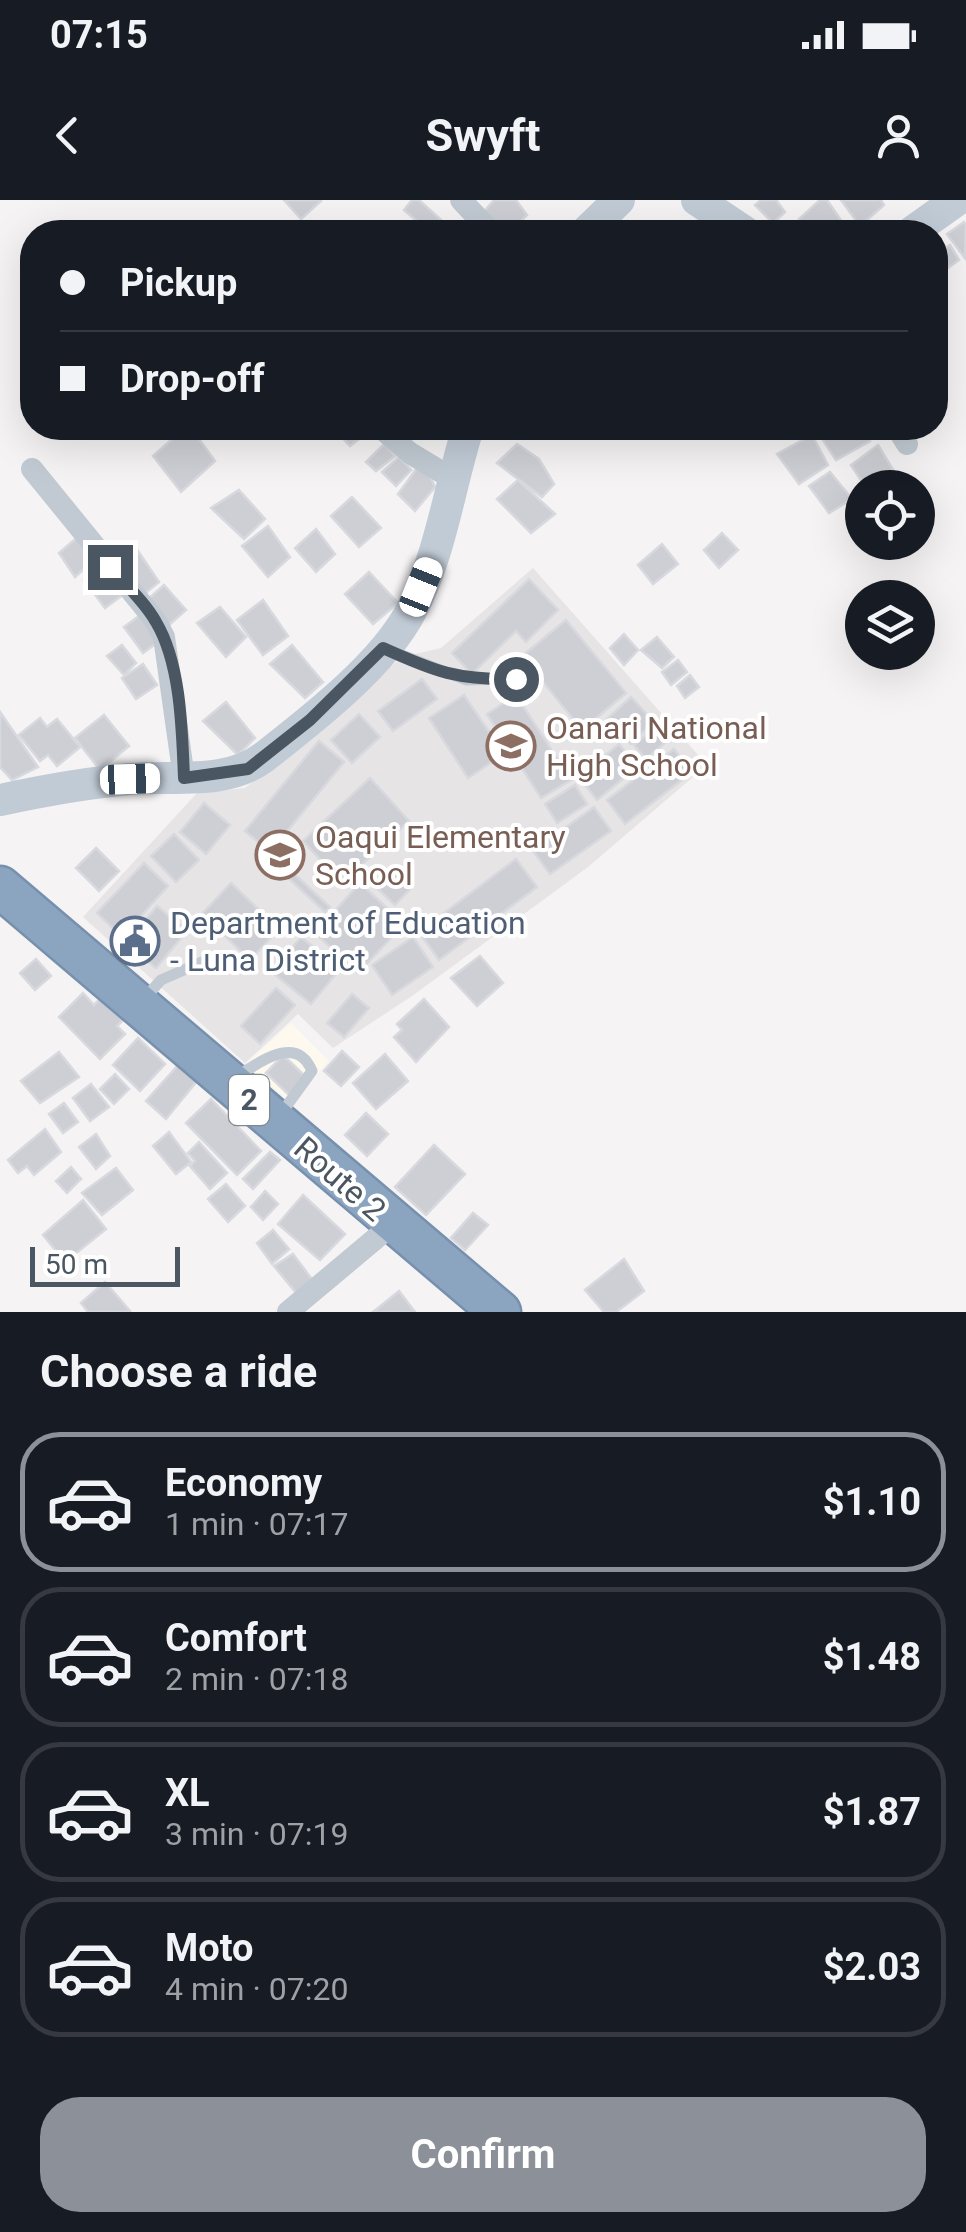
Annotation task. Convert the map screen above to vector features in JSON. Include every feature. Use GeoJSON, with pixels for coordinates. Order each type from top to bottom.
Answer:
{"type":"FeatureCollection","features":[{"type":"Feature","properties":{"kind":"highway","name":"Route 2"},"geometry":{"type":"LineString","coordinates":[[0,887],[500,1312]]}},
{"type":"Feature","properties":{"kind":"street"},"geometry":{"type":"LineString","coordinates":[[460,200],[479,220]]}},
{"type":"Feature","properties":{"kind":"street"},"geometry":{"type":"LineString","coordinates":[[598,220],[619,200]]}},
{"type":"Feature","properties":{"kind":"street"},"geometry":{"type":"LineString","coordinates":[[697,200],[727,220]]}},
{"type":"Feature","properties":{"kind":"street"},"geometry":{"type":"LineString","coordinates":[[929,220],[957,200]]}},
{"type":"Feature","properties":{"kind":"street"},"geometry":{"type":"LineString","coordinates":[[395,440],[454,479]]}},
{"type":"Feature","properties":{"kind":"street"},"geometry":{"type":"LineString","coordinates":[[0,800],[130,779],[184,778],[248,769],[310,720],[383,648],[417,596],[465,440]]}},
{"type":"Feature","properties":{"kind":"street"},"geometry":{"type":"LineString","coordinates":[[32,469],[155,620],[170,661],[184,778]]}},
{"type":"Feature","properties":{"kind":"street"},"geometry":{"type":"LineString","coordinates":[[288,1312],[393,1224]]}},
{"type":"Feature","properties":{"kind":"lane"},"geometry":{"type":"LineString","coordinates":[[383,648],[428,669],[466,680],[516,679]]}},
{"type":"Feature","properties":{"kind":"lane"},"geometry":{"type":"LineString","coordinates":[[139,1005],[161,980],[211,958]]}},
{"type":"Feature","properties":{"kind":"lane"},"geometry":{"type":"LineString","coordinates":[[229,1082],[275,1053],[288,1051],[308,1062],[312,1071],[308,1082],[274,1122]]}},
{"type":"Feature","properties":{"kind":"shaded area"},"geometry":{"type":"Polygon","coordinates":[[[533,568],[707,765],[588,867],[412,996],[333,1048],[298,1014],[245,1063],[83,917],[197,793],[245,788],[402,657],[441,648],[533,568]]]}},
{"type":"Feature","properties":{"kind":"shaded area"},"geometry":{"type":"Polygon","coordinates":[[[291,1023],[329,1061],[292,1104],[246,1064],[291,1023]]]}},
{"type":"Feature","properties":{"kind":"building"},"geometry":{"type":"Polygon","coordinates":[[[284,200],[320,200],[321,201],[301,219],[284,200]]]}},
{"type":"Feature","properties":{"kind":"building"},"geometry":{"type":"Polygon","coordinates":[[[412,200],[419,200],[441,220],[416,220],[404,210],[412,200]]]}},
{"type":"Feature","properties":{"kind":"building"},"geometry":{"type":"Polygon","coordinates":[[[494,200],[516,200],[527,215],[522,220],[491,220],[482,214],[494,200]]]}},
{"type":"Feature","properties":{"kind":"building"},"geometry":{"type":"Polygon","coordinates":[[[761,200],[776,200],[785,212],[770,220],[755,205],[761,200]]]}},
{"type":"Feature","properties":{"kind":"building"},"geometry":{"type":"Polygon","coordinates":[[[820,200],[827,200],[841,220],[800,220],[820,200]]]}},
{"type":"Feature","properties":{"kind":"building"},"geometry":{"type":"Polygon","coordinates":[[[841,200],[881,200],[884,205],[867,220],[856,220],[841,200]]]}},
{"type":"Feature","properties":{"kind":"building"},"geometry":{"type":"Polygon","coordinates":[[[964,222],[965,258],[948,235],[964,222]]]}},
{"type":"Feature","properties":{"kind":"building"},"geometry":{"type":"Polygon","coordinates":[[[948,246],[959,260],[948,268],[948,246]]]}},
{"type":"Feature","properties":{"kind":"building"},"geometry":{"type":"Polygon","coordinates":[[[171,440],[200,440],[215,461],[181,492],[153,456],[171,440]]]}},
{"type":"Feature","properties":{"kind":"building"},"geometry":{"type":"Polygon","coordinates":[[[803,440],[815,440],[828,465],[799,484],[777,454],[803,440]]]}},
{"type":"Feature","properties":{"kind":"building"},"geometry":{"type":"Polygon","coordinates":[[[823,440],[870,441],[836,460],[823,440]]]}},
{"type":"Feature","properties":{"kind":"building"},"geometry":{"type":"Polygon","coordinates":[[[384,444],[395,456],[376,471],[366,462],[384,444]]]}},
{"type":"Feature","properties":{"kind":"building"},"geometry":{"type":"Polygon","coordinates":[[[517,444],[539,459],[554,484],[542,497],[497,463],[517,444]]]}},
{"type":"Feature","properties":{"kind":"building"},"geometry":{"type":"Polygon","coordinates":[[[878,445],[893,470],[854,470],[851,465],[878,445]]]}},
{"type":"Feature","properties":{"kind":"building"},"geometry":{"type":"Polygon","coordinates":[[[399,457],[411,470],[396,486],[382,472],[399,457]]]}},
{"type":"Feature","properties":{"kind":"building"},"geometry":{"type":"Polygon","coordinates":[[[417,468],[429,474],[435,487],[415,511],[398,494],[417,468]]]}},
{"type":"Feature","properties":{"kind":"building"},"geometry":{"type":"Polygon","coordinates":[[[830,472],[845,490],[845,503],[829,513],[809,486],[830,472]]]}},
{"type":"Feature","properties":{"kind":"building"},"geometry":{"type":"Polygon","coordinates":[[[518,480],[555,514],[531,533],[497,499],[518,480]]]}},
{"type":"Feature","properties":{"kind":"building"},"geometry":{"type":"Polygon","coordinates":[[[239,490],[265,519],[244,539],[211,508],[239,490]]]}},
{"type":"Feature","properties":{"kind":"building"},"geometry":{"type":"Polygon","coordinates":[[[352,497],[381,528],[359,547],[331,516],[352,497]]]}},
{"type":"Feature","properties":{"kind":"building"},"geometry":{"type":"Polygon","coordinates":[[[268,526],[290,557],[268,577],[242,546],[268,526]]]}},
{"type":"Feature","properties":{"kind":"building"},"geometry":{"type":"Polygon","coordinates":[[[316,529],[335,554],[316,572],[295,548],[316,529]]]}},
{"type":"Feature","properties":{"kind":"building"},"geometry":{"type":"Polygon","coordinates":[[[722,533],[738,550],[719,568],[704,550],[722,533]]]}},
{"type":"Feature","properties":{"kind":"building"},"geometry":{"type":"Polygon","coordinates":[[[79,536],[97,557],[75,577],[59,553],[79,536]]]}},
{"type":"Feature","properties":{"kind":"building"},"geometry":{"type":"Polygon","coordinates":[[[662,544],[678,564],[653,584],[638,565],[662,544]]]}},
{"type":"Feature","properties":{"kind":"building"},"geometry":{"type":"Polygon","coordinates":[[[138,551],[159,582],[143,595],[121,569],[138,551]]]}},
{"type":"Feature","properties":{"kind":"building"},"geometry":{"type":"Polygon","coordinates":[[[103,566],[124,594],[105,608],[84,580],[103,566]]]}},
{"type":"Feature","properties":{"kind":"building"},"geometry":{"type":"Polygon","coordinates":[[[369,572],[398,603],[373,624],[345,594],[369,572]]]}},
{"type":"Feature","properties":{"kind":"building"},"geometry":{"type":"Polygon","coordinates":[[[529,579],[558,610],[526,642],[516,631],[472,674],[452,653],[529,579]]]}},
{"type":"Feature","properties":{"kind":"building"},"geometry":{"type":"Polygon","coordinates":[[[164,585],[186,610],[169,625],[147,600],[164,585]]]}},
{"type":"Feature","properties":{"kind":"building"},"geometry":{"type":"Polygon","coordinates":[[[263,600],[288,636],[263,655],[237,620],[263,600]]]}},
{"type":"Feature","properties":{"kind":"building"},"geometry":{"type":"Polygon","coordinates":[[[220,607],[246,637],[226,657],[197,623],[220,607]]]}},
{"type":"Feature","properties":{"kind":"building"},"geometry":{"type":"Polygon","coordinates":[[[143,613],[161,640],[143,653],[124,627],[143,613]]]}},
{"type":"Feature","properties":{"kind":"building"},"geometry":{"type":"Polygon","coordinates":[[[566,620],[626,693],[582,730],[522,656],[566,620]]]}},
{"type":"Feature","properties":{"kind":"building"},"geometry":{"type":"Polygon","coordinates":[[[624,634],[638,650],[624,665],[610,648],[624,634]]]}},
{"type":"Feature","properties":{"kind":"building"},"geometry":{"type":"Polygon","coordinates":[[[657,637],[674,657],[662,668],[641,650],[657,637]]]}},
{"type":"Feature","properties":{"kind":"building"},"geometry":{"type":"Polygon","coordinates":[[[122,645],[136,663],[124,675],[107,656],[122,645]]]}},
{"type":"Feature","properties":{"kind":"building"},"geometry":{"type":"Polygon","coordinates":[[[292,645],[323,682],[305,698],[270,664],[292,645]]]}},
{"type":"Feature","properties":{"kind":"building"},"geometry":{"type":"Polygon","coordinates":[[[678,660],[687,672],[671,685],[662,672],[678,660]]]}},
{"type":"Feature","properties":{"kind":"building"},"geometry":{"type":"Polygon","coordinates":[[[143,664],[157,685],[136,699],[122,678],[143,664]]]}},
{"type":"Feature","properties":{"kind":"building"},"geometry":{"type":"Polygon","coordinates":[[[690,675],[699,687],[685,698],[677,686],[690,675]]]}},
{"type":"Feature","properties":{"kind":"building"},"geometry":{"type":"Polygon","coordinates":[[[422,679],[437,699],[393,731],[378,711],[422,679]]]}},
{"type":"Feature","properties":{"kind":"building"},"geometry":{"type":"Polygon","coordinates":[[[464,695],[504,754],[468,778],[429,718],[464,695]]]}},
{"type":"Feature","properties":{"kind":"building"},"geometry":{"type":"Polygon","coordinates":[[[516,695],[571,780],[541,798],[487,714],[516,695]]]}},
{"type":"Feature","properties":{"kind":"building"},"geometry":{"type":"Polygon","coordinates":[[[631,697],[654,722],[631,744],[607,719],[631,697]]]}},
{"type":"Feature","properties":{"kind":"building"},"geometry":{"type":"Polygon","coordinates":[[[226,702],[255,738],[238,755],[203,721],[226,702]]]}},
{"type":"Feature","properties":{"kind":"building"},"geometry":{"type":"Polygon","coordinates":[[[0,712],[38,767],[12,780],[0,767],[0,712]]]}},
{"type":"Feature","properties":{"kind":"building"},"geometry":{"type":"Polygon","coordinates":[[[359,714],[380,737],[352,763],[331,740],[359,714]]]}},
{"type":"Feature","properties":{"kind":"building"},"geometry":{"type":"Polygon","coordinates":[[[104,715],[129,746],[100,770],[75,738],[104,715]]]}},
{"type":"Feature","properties":{"kind":"building"},"geometry":{"type":"Polygon","coordinates":[[[40,718],[47,727],[57,719],[80,747],[57,766],[48,755],[40,761],[19,735],[40,718]]]}},
{"type":"Feature","properties":{"kind":"building"},"geometry":{"type":"Polygon","coordinates":[[[655,727],[667,741],[646,759],[634,745],[655,727]]]}},
{"type":"Feature","properties":{"kind":"building"},"geometry":{"type":"Polygon","coordinates":[[[319,741],[344,762],[270,852],[245,831],[319,741]]]}},
{"type":"Feature","properties":{"kind":"building"},"geometry":{"type":"Polygon","coordinates":[[[619,744],[637,767],[597,800],[579,777],[619,744]]]}},
{"type":"Feature","properties":{"kind":"building"},"geometry":{"type":"Polygon","coordinates":[[[674,749],[692,772],[625,824],[607,800],[674,749]]]}},
{"type":"Feature","properties":{"kind":"building"},"geometry":{"type":"Polygon","coordinates":[[[370,778],[409,821],[342,883],[303,841],[370,778]]]}},
{"type":"Feature","properties":{"kind":"building"},"geometry":{"type":"Polygon","coordinates":[[[575,785],[587,804],[557,823],[545,804],[575,785]]]}},
{"type":"Feature","properties":{"kind":"building"},"geometry":{"type":"Polygon","coordinates":[[[204,803],[230,825],[206,854],[180,832],[204,803]]]}},
{"type":"Feature","properties":{"kind":"building"},"geometry":{"type":"Polygon","coordinates":[[[594,807],[611,831],[550,874],[533,851],[594,807]]]}},
{"type":"Feature","properties":{"kind":"building"},"geometry":{"type":"Polygon","coordinates":[[[174,834],[199,860],[176,882],[151,856],[174,834]]]}},
{"type":"Feature","properties":{"kind":"building"},"geometry":{"type":"Polygon","coordinates":[[[96,848],[119,871],[99,891],[76,868],[96,848]]]}},
{"type":"Feature","properties":{"kind":"building"},"geometry":{"type":"Polygon","coordinates":[[[275,856],[330,907],[325,912],[270,861],[275,856]]]}},
{"type":"Feature","properties":{"kind":"building"},"geometry":{"type":"Polygon","coordinates":[[[516,859],[537,887],[439,960],[419,932],[516,859]]]}},
{"type":"Feature","properties":{"kind":"building"},"geometry":{"type":"Polygon","coordinates":[[[144,863],[168,886],[122,937],[97,913],[144,863]]]}},
{"type":"Feature","properties":{"kind":"building"},"geometry":{"type":"Polygon","coordinates":[[[393,871],[411,888],[395,905],[377,888],[393,871]]]}},
{"type":"Feature","properties":{"kind":"building"},"geometry":{"type":"Polygon","coordinates":[[[231,883],[279,929],[250,960],[202,914],[231,883]]]}},
{"type":"Feature","properties":{"kind":"building"},"geometry":{"type":"Polygon","coordinates":[[[360,883],[404,924],[358,973],[315,933],[360,883]]]}},
{"type":"Feature","properties":{"kind":"building"},"geometry":{"type":"Polygon","coordinates":[[[157,906],[187,931],[156,968],[126,943],[157,906]]]}},
{"type":"Feature","properties":{"kind":"building"},"geometry":{"type":"Polygon","coordinates":[[[301,937],[340,969],[311,1004],[272,972],[301,937]]]}},
{"type":"Feature","properties":{"kind":"building"},"geometry":{"type":"Polygon","coordinates":[[[413,937],[433,967],[392,995],[372,965],[413,937]]]}},
{"type":"Feature","properties":{"kind":"building"},"geometry":{"type":"Polygon","coordinates":[[[480,956],[503,983],[477,1006],[451,978],[480,956]]]}},
{"type":"Feature","properties":{"kind":"building"},"geometry":{"type":"Polygon","coordinates":[[[36,959],[51,976],[35,990],[20,973],[36,959]]]}},
{"type":"Feature","properties":{"kind":"building"},"geometry":{"type":"Polygon","coordinates":[[[276,988],[295,1005],[260,1044],[241,1026],[276,988]]]}},
{"type":"Feature","properties":{"kind":"building"},"geometry":{"type":"Polygon","coordinates":[[[83,993],[94,1005],[102,997],[124,1019],[117,1026],[125,1034],[100,1059],[59,1017],[83,993]]]}},
{"type":"Feature","properties":{"kind":"building"},"geometry":{"type":"Polygon","coordinates":[[[352,994],[369,1008],[344,1037],[327,1023],[352,994]]]}},
{"type":"Feature","properties":{"kind":"building"},"geometry":{"type":"Polygon","coordinates":[[[424,999],[449,1027],[416,1062],[394,1037],[402,1030],[397,1024],[424,999]]]}},
{"type":"Feature","properties":{"kind":"building"},"geometry":{"type":"Polygon","coordinates":[[[138,1038],[165,1064],[140,1091],[113,1065],[138,1038]]]}},
{"type":"Feature","properties":{"kind":"building"},"geometry":{"type":"Polygon","coordinates":[[[342,1051],[359,1067],[341,1086],[324,1071],[342,1051]]]}},
{"type":"Feature","properties":{"kind":"building"},"geometry":{"type":"Polygon","coordinates":[[[59,1052],[79,1077],[40,1103],[21,1081],[59,1052]]]}},
{"type":"Feature","properties":{"kind":"building"},"geometry":{"type":"Polygon","coordinates":[[[385,1054],[408,1081],[376,1109],[353,1083],[385,1054]]]}},
{"type":"Feature","properties":{"kind":"building"},"geometry":{"type":"Polygon","coordinates":[[[283,1055],[307,1078],[290,1096],[266,1073],[283,1055]]]}},
{"type":"Feature","properties":{"kind":"building"},"geometry":{"type":"Polygon","coordinates":[[[180,1063],[197,1081],[166,1119],[146,1101],[180,1063]]]}},
{"type":"Feature","properties":{"kind":"building"},"geometry":{"type":"Polygon","coordinates":[[[115,1074],[129,1089],[114,1104],[100,1089],[115,1074]]]}},
{"type":"Feature","properties":{"kind":"building"},"geometry":{"type":"Polygon","coordinates":[[[91,1084],[109,1107],[90,1121],[73,1098],[91,1084]]]}},
{"type":"Feature","properties":{"kind":"building"},"geometry":{"type":"Polygon","coordinates":[[[211,1099],[261,1151],[237,1175],[186,1123],[211,1099]]]}},
{"type":"Feature","properties":{"kind":"building"},"geometry":{"type":"Polygon","coordinates":[[[64,1103],[78,1122],[63,1133],[49,1114],[64,1103]]]}},
{"type":"Feature","properties":{"kind":"building"},"geometry":{"type":"Polygon","coordinates":[[[366,1113],[388,1134],[367,1156],[345,1135],[366,1113]]]}},
{"type":"Feature","properties":{"kind":"building"},"geometry":{"type":"Polygon","coordinates":[[[45,1129],[61,1152],[34,1175],[27,1166],[18,1173],[8,1160],[45,1129]]]}},
{"type":"Feature","properties":{"kind":"building"},"geometry":{"type":"Polygon","coordinates":[[[169,1132],[191,1162],[176,1174],[153,1146],[169,1132]]]}},
{"type":"Feature","properties":{"kind":"building"},"geometry":{"type":"Polygon","coordinates":[[[96,1134],[110,1156],[96,1169],[79,1147],[96,1134]]]}},
{"type":"Feature","properties":{"kind":"building"},"geometry":{"type":"Polygon","coordinates":[[[199,1142],[227,1173],[210,1189],[190,1166],[195,1161],[188,1153],[199,1142]]]}},
{"type":"Feature","properties":{"kind":"building"},"geometry":{"type":"Polygon","coordinates":[[[434,1145],[465,1174],[426,1215],[395,1187],[434,1145]]]}},
{"type":"Feature","properties":{"kind":"building"},"geometry":{"type":"Polygon","coordinates":[[[270,1152],[280,1160],[253,1189],[243,1179],[270,1152]]]}},
{"type":"Feature","properties":{"kind":"building"},"geometry":{"type":"Polygon","coordinates":[[[71,1167],[81,1179],[67,1193],[56,1181],[71,1167]]]}},
{"type":"Feature","properties":{"kind":"building"},"geometry":{"type":"Polygon","coordinates":[[[116,1168],[133,1190],[102,1215],[82,1193],[116,1168]]]}},
{"type":"Feature","properties":{"kind":"building"},"geometry":{"type":"Polygon","coordinates":[[[226,1184],[245,1206],[228,1222],[208,1199],[226,1184]]]}},
{"type":"Feature","properties":{"kind":"building"},"geometry":{"type":"Polygon","coordinates":[[[265,1191],[278,1204],[263,1220],[251,1207],[265,1191]]]}},
{"type":"Feature","properties":{"kind":"building"},"geometry":{"type":"Polygon","coordinates":[[[303,1195],[345,1234],[320,1260],[278,1224],[303,1195]]]}},
{"type":"Feature","properties":{"kind":"building"},"geometry":{"type":"Polygon","coordinates":[[[83,1200],[106,1229],[65,1262],[43,1235],[83,1200]]]}},
{"type":"Feature","properties":{"kind":"building"},"geometry":{"type":"Polygon","coordinates":[[[473,1213],[488,1225],[465,1250],[451,1238],[473,1213]]]}},
{"type":"Feature","properties":{"kind":"building"},"geometry":{"type":"Polygon","coordinates":[[[273,1230],[289,1249],[272,1264],[257,1243],[273,1230]]]}},
{"type":"Feature","properties":{"kind":"building"},"geometry":{"type":"Polygon","coordinates":[[[293,1254],[314,1282],[297,1294],[274,1266],[293,1254]]]}},
{"type":"Feature","properties":{"kind":"building"},"geometry":{"type":"Polygon","coordinates":[[[624,1259],[644,1291],[616,1312],[604,1312],[585,1290],[624,1259]]]}},
{"type":"Feature","properties":{"kind":"building"},"geometry":{"type":"Polygon","coordinates":[[[105,1282],[129,1312],[88,1312],[81,1303],[105,1282]]]}},
{"type":"Feature","properties":{"kind":"building"},"geometry":{"type":"Polygon","coordinates":[[[399,1291],[415,1312],[373,1312],[399,1291]]]}},
{"type":"Feature","properties":{"kind":"place","name":"Oanari National High School"},"geometry":{"type":"Point","coordinates":[511,746]}},
{"type":"Feature","properties":{"kind":"place","name":"Oaqui Elementary School"},"geometry":{"type":"Point","coordinates":[280,855]}},
{"type":"Feature","properties":{"kind":"place","name":"Department of Education - Luna District"},"geometry":{"type":"Point","coordinates":[135,941]}},
{"type":"Feature","properties":{"kind":"route"},"geometry":{"type":"LineString","coordinates":[[110,567],[155,620],[164,637],[174,686],[184,778],[248,769],[310,720],[383,648],[428,669],[466,680],[516,679]]}}]}
